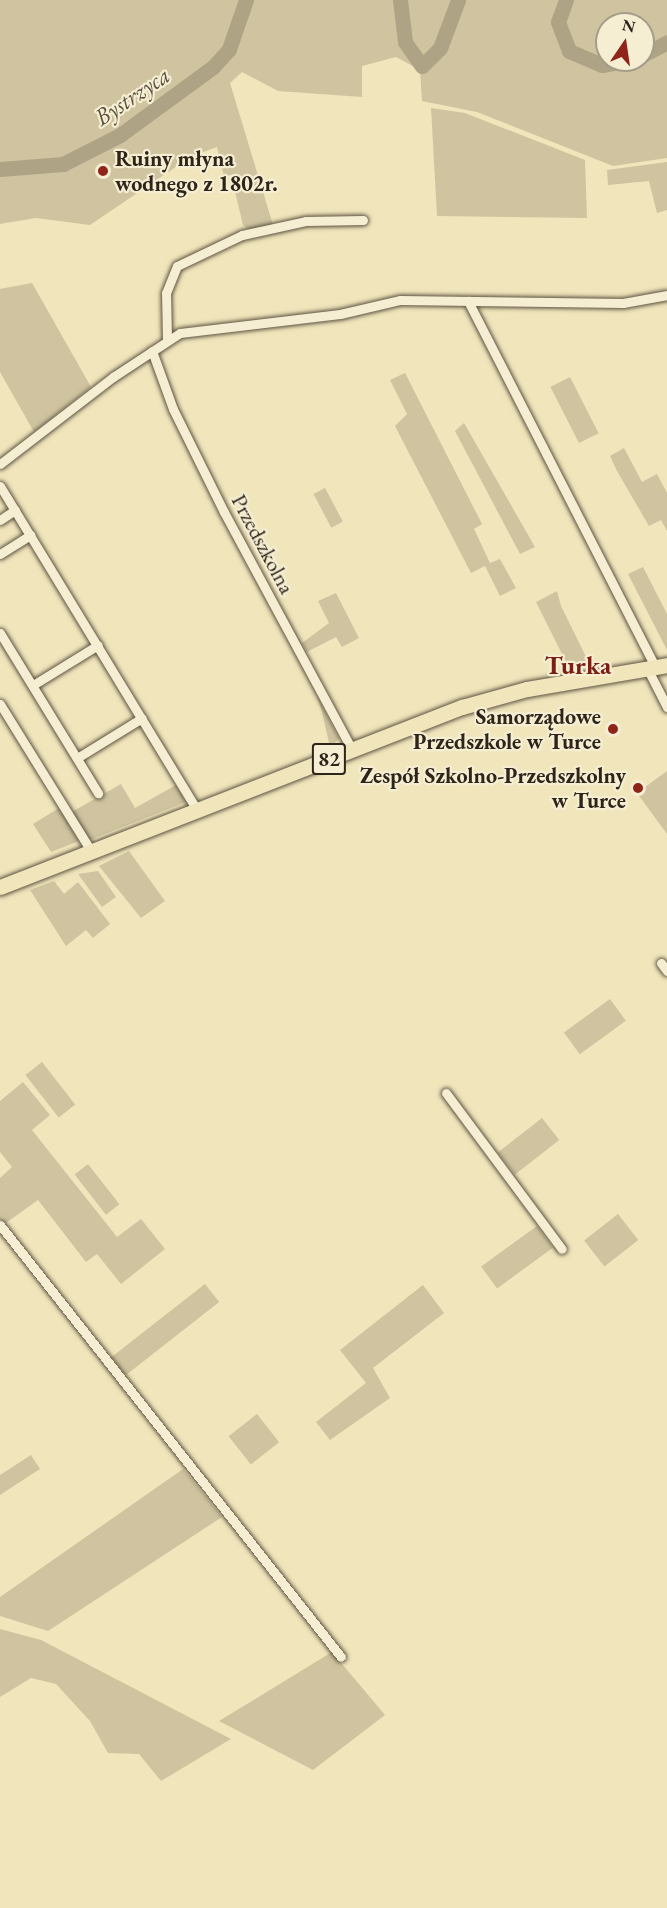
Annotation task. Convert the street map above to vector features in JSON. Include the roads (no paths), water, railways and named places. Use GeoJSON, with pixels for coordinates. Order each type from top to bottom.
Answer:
{"type":"FeatureCollection","features":[{"type":"Feature","properties":{"kind":"main road","name":"82"},"geometry":{"type":"LineString","coordinates":[[0,887],[500,695],[656,667]]}},
{"type":"Feature","properties":{"kind":"street"},"geometry":{"type":"LineString","coordinates":[[167,339],[166,293],[177,266],[242,235],[306,221],[363,220]]}},
{"type":"Feature","properties":{"kind":"street"},"geometry":{"type":"LineString","coordinates":[[0,464],[167,339],[393,301],[623,303],[667,295]]}},
{"type":"Feature","properties":{"kind":"street"},"geometry":{"type":"LineString","coordinates":[[468,301],[656,667],[667,707]]}},
{"type":"Feature","properties":{"kind":"street","name":"Przedszkolna"},"geometry":{"type":"LineString","coordinates":[[152,351],[174,409],[224,512],[352,750]]}},
{"type":"Feature","properties":{"kind":"street"},"geometry":{"type":"LineString","coordinates":[[0,486],[197,810]]}},
{"type":"Feature","properties":{"kind":"street"},"geometry":{"type":"LineString","coordinates":[[0,520],[15,510]]}},
{"type":"Feature","properties":{"kind":"street"},"geometry":{"type":"LineString","coordinates":[[0,554],[30,535]]}},
{"type":"Feature","properties":{"kind":"street"},"geometry":{"type":"LineString","coordinates":[[0,633],[98,793]]}},
{"type":"Feature","properties":{"kind":"street"},"geometry":{"type":"LineString","coordinates":[[33,685],[98,645]]}},
{"type":"Feature","properties":{"kind":"street"},"geometry":{"type":"LineString","coordinates":[[0,704],[91,851]]}},
{"type":"Feature","properties":{"kind":"street"},"geometry":{"type":"LineString","coordinates":[[77,758],[142,718]]}},
{"type":"Feature","properties":{"kind":"street"},"geometry":{"type":"LineString","coordinates":[[446,1093],[562,1249]]}},
{"type":"Feature","properties":{"kind":"street"},"geometry":{"type":"LineString","coordinates":[[0,1225],[341,1657]]}},
{"type":"Feature","properties":{"kind":"waterway","name":"Bystrzyca"},"geometry":{"type":"LineString","coordinates":[[0,169],[63,164],[120,135],[213,67],[229,49],[246,0]]}},
{"type":"Feature","properties":{"kind":"waterway","name":"Bystrzyca"},"geometry":{"type":"LineString","coordinates":[[400,0],[405,42],[422,66],[440,48],[458,0]]}},
{"type":"Feature","properties":{"kind":"waterway","name":"Bystrzyca"},"geometry":{"type":"LineString","coordinates":[[566,0],[558,22],[569,51],[595,62]]}},
{"type":"Feature","properties":{"kind":"waterway","name":"Bystrzyca"},"geometry":{"type":"LineString","coordinates":[[655,48],[667,42]]}},
{"type":"Feature","properties":{"kind":"place","name":"Ruiny młyna wodnego z 1802r."},"geometry":{"type":"Point","coordinates":[103,171]}},
{"type":"Feature","properties":{"kind":"place","name":"Samorządowe Przedszkole w Turce"},"geometry":{"type":"Point","coordinates":[613,729]}},
{"type":"Feature","properties":{"kind":"place","name":"Zespół Szkolno-Przedszkolny w Turce"},"geometry":{"type":"Point","coordinates":[638,788]}},
{"type":"Feature","properties":{"kind":"district","name":"Turka"},"geometry":{"type":"Point","coordinates":[578,666]}}]}
